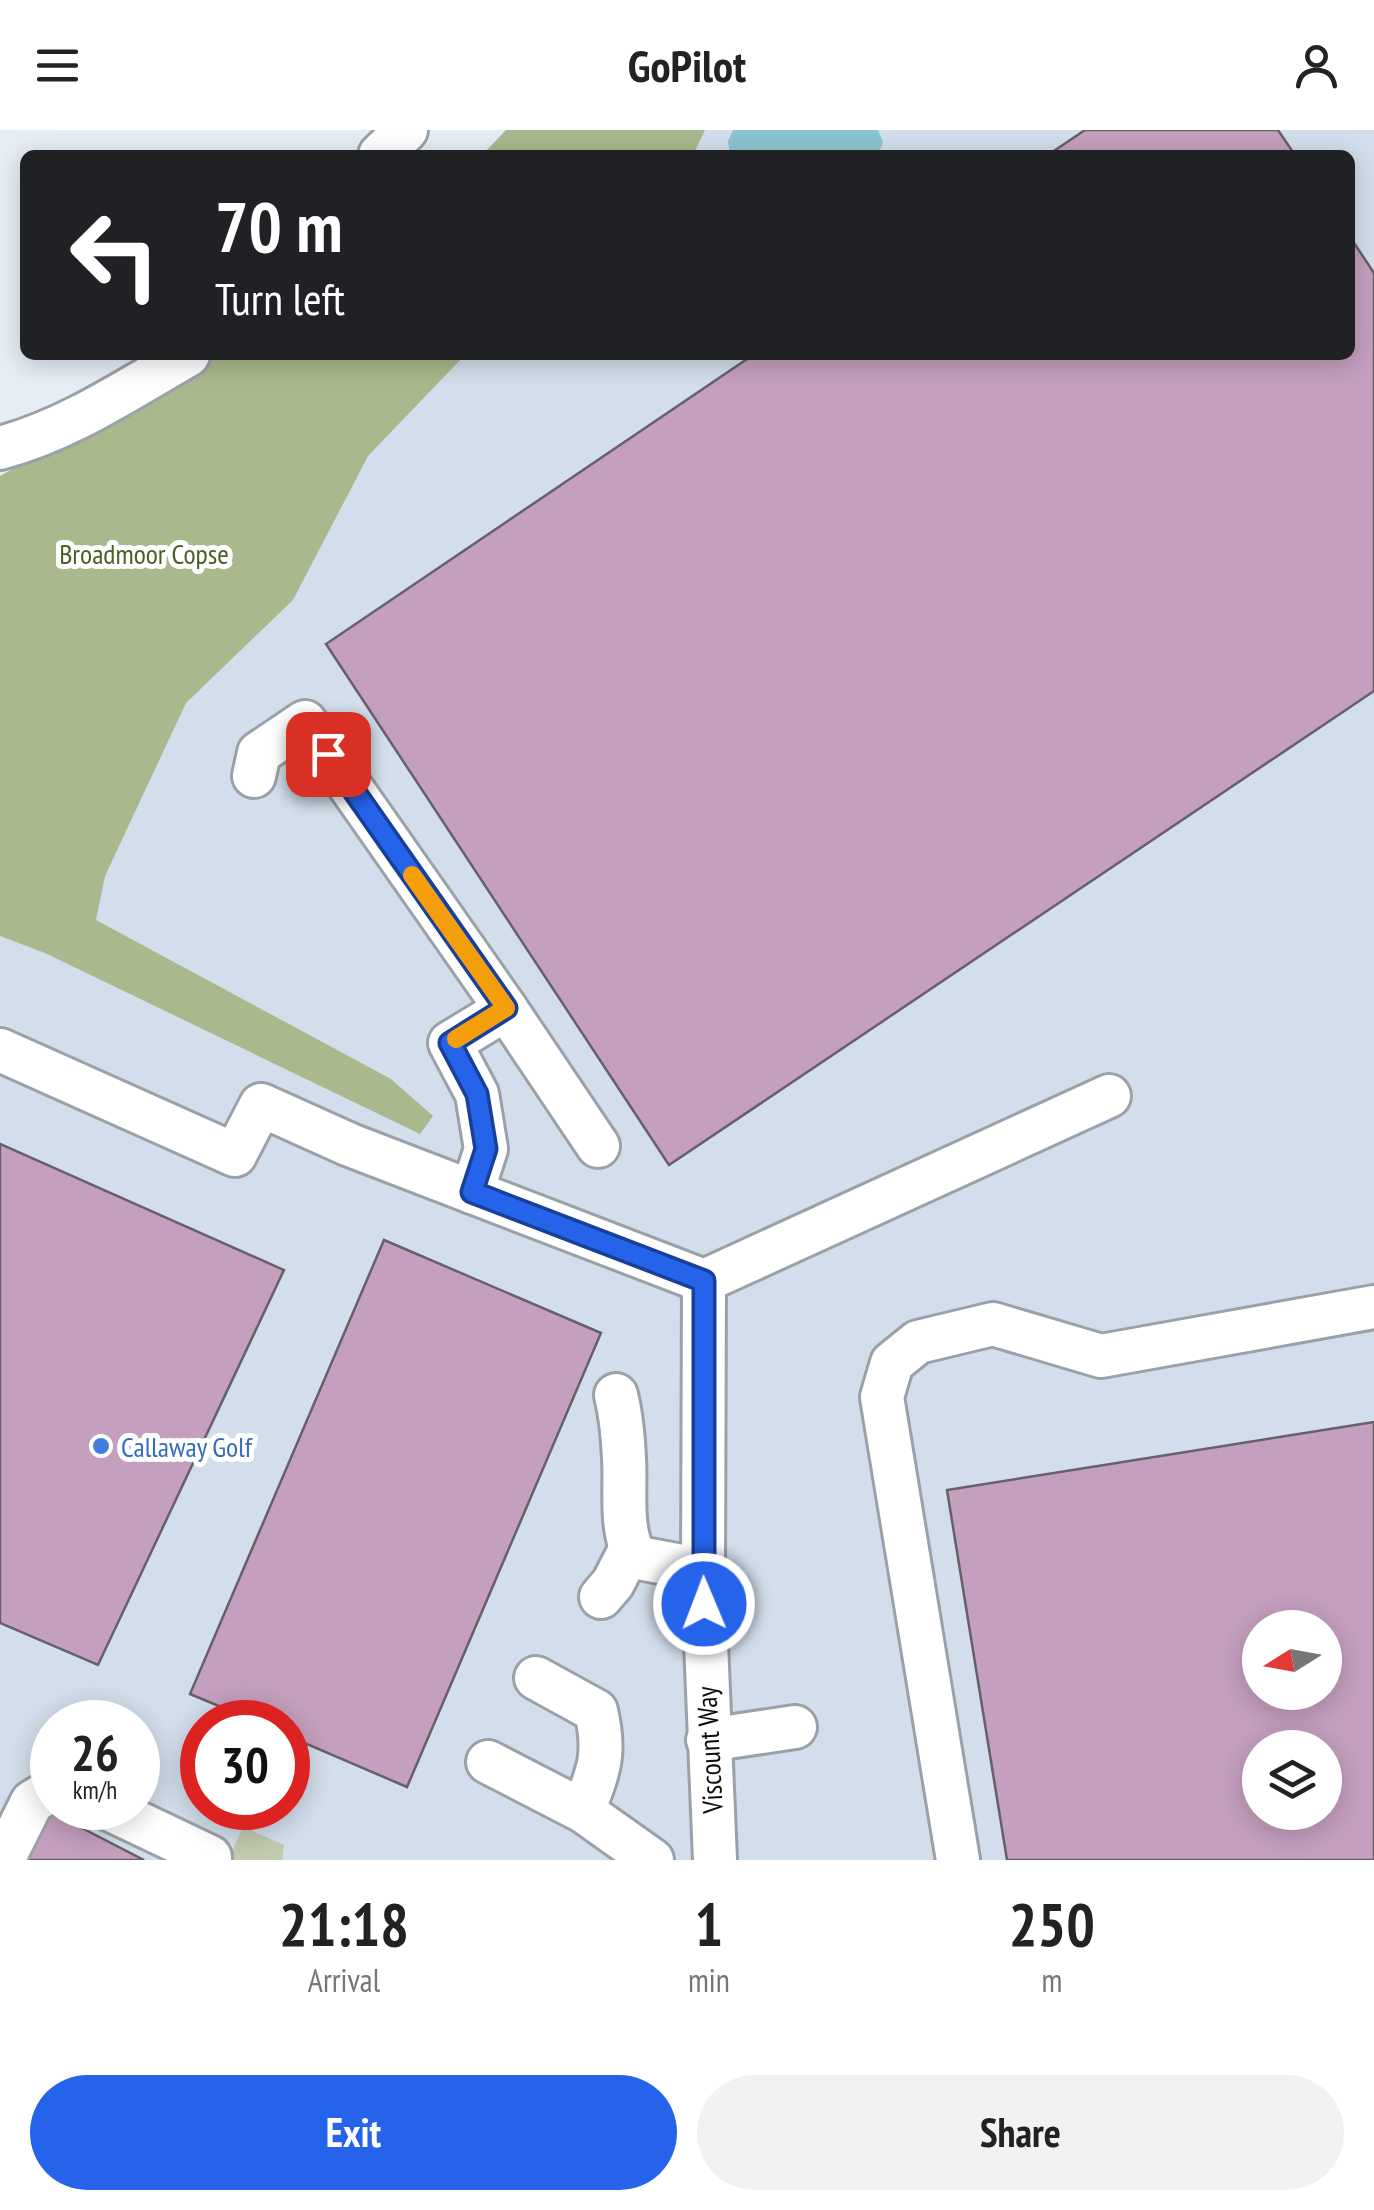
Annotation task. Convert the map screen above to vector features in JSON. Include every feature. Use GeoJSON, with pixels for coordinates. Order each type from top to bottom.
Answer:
{"type":"FeatureCollection","features":[{"type":"Feature","properties":{"kind":"street"},"geometry":{"type":"LineString","coordinates":[[385,150],[406,130]]}},
{"type":"Feature","properties":{"kind":"street"},"geometry":{"type":"LineString","coordinates":[[0,448],[68,423],[179,360]]}},
{"type":"Feature","properties":{"kind":"street"},"geometry":{"type":"LineString","coordinates":[[254,776],[259,753],[306,722],[598,1146]]}},
{"type":"Feature","properties":{"kind":"street"},"geometry":{"type":"LineString","coordinates":[[472,1192],[486,1149],[477,1094],[450,1043],[506,1008]]}},
{"type":"Feature","properties":{"kind":"street"},"geometry":{"type":"LineString","coordinates":[[0,1050],[235,1155],[261,1105],[350,1145],[704,1281],[1110,1096]]}},
{"type":"Feature","properties":{"kind":"street","name":"Viscount Way"},"geometry":{"type":"LineString","coordinates":[[704,1281],[703,1570],[714,1860]]}},
{"type":"Feature","properties":{"kind":"street"},"geometry":{"type":"LineString","coordinates":[[958,1860],[882,1398],[892,1364],[918,1342],[993,1324],[1101,1356],[1374,1306]]}},
{"type":"Feature","properties":{"kind":"street"},"geometry":{"type":"LineString","coordinates":[[616,1394],[630,1548],[644,1559],[703,1570]]}},
{"type":"Feature","properties":{"kind":"street"},"geometry":{"type":"LineString","coordinates":[[601,1597],[616,1579],[630,1548]]}},
{"type":"Feature","properties":{"kind":"street"},"geometry":{"type":"LineString","coordinates":[[536,1678],[596,1710],[602,1738],[599,1769],[583,1811]]}},
{"type":"Feature","properties":{"kind":"street"},"geometry":{"type":"LineString","coordinates":[[708,1740],[794,1727]]}},
{"type":"Feature","properties":{"kind":"street"},"geometry":{"type":"LineString","coordinates":[[488,1762],[583,1811],[652,1860]]}},
{"type":"Feature","properties":{"kind":"street"},"geometry":{"type":"LineString","coordinates":[[3,1860],[30,1806]]}},
{"type":"Feature","properties":{"kind":"street"},"geometry":{"type":"LineString","coordinates":[[153,1830],[210,1860]]}},
{"type":"Feature","properties":{"kind":"shaded area"},"geometry":{"type":"Polygon","coordinates":[[[558,130],[1374,130],[1374,1860],[0,1860],[0,752],[353,360],[1355,360],[1355,150],[540,150],[558,130]]]}},
{"type":"Feature","properties":{"kind":"green space"},"geometry":{"type":"Polygon","coordinates":[[[506,130],[705,130],[695,150],[487,150],[506,130]]]}},
{"type":"Feature","properties":{"kind":"green space","name":"Broadmoor Copse"},"geometry":{"type":"Polygon","coordinates":[[[210,360],[460,360],[368,456],[293,600],[186,703],[105,876],[96,920],[391,1079],[433,1116],[420,1134],[45,953],[0,936],[0,476],[210,360]]]}},
{"type":"Feature","properties":{"kind":"green space"},"geometry":{"type":"Polygon","coordinates":[[[242,1830],[284,1845],[282,1860],[228,1860],[242,1830]]]}},
{"type":"Feature","properties":{"kind":"water"},"geometry":{"type":"Polygon","coordinates":[[[733,130],[878,130],[883,142],[880,150],[729,150],[733,130]]]}},
{"type":"Feature","properties":{"kind":"building"},"geometry":{"type":"Polygon","coordinates":[[[1085,130],[1278,130],[1292,150],[1055,150],[1085,130]]]}},
{"type":"Feature","properties":{"kind":"building"},"geometry":{"type":"Polygon","coordinates":[[[1355,244],[1374,273],[1374,691],[669,1165],[326,644],[746,360],[1355,360],[1355,244]]]}},
{"type":"Feature","properties":{"kind":"building","name":"Callaway Golf"},"geometry":{"type":"Polygon","coordinates":[[[0,1144],[284,1270],[98,1665],[0,1623],[0,1144]]]}},
{"type":"Feature","properties":{"kind":"building"},"geometry":{"type":"Polygon","coordinates":[[[384,1240],[601,1333],[407,1787],[310,1745],[310,1700],[204,1700],[190,1694],[384,1240]]]}},
{"type":"Feature","properties":{"kind":"building"},"geometry":{"type":"Polygon","coordinates":[[[1374,1422],[1374,1860],[1007,1860],[947,1490],[1374,1422]]]}},
{"type":"Feature","properties":{"kind":"building"},"geometry":{"type":"Polygon","coordinates":[[[37,1830],[86,1830],[144,1860],[22,1860],[37,1830]]]}},
{"type":"Feature","properties":{"kind":"slow traffic"},"geometry":{"type":"LineString","coordinates":[[412,875],[506,1008],[456,1039]]}},
{"type":"Feature","properties":{"kind":"place","name":"Callaway Golf"},"geometry":{"type":"Point","coordinates":[101,1446]}},
{"type":"Feature","properties":{"kind":"route"},"geometry":{"type":"LineString","coordinates":[[328,754],[506,1008],[450,1043],[477,1094],[486,1149],[472,1192],[704,1281],[704,1604]]}}]}
